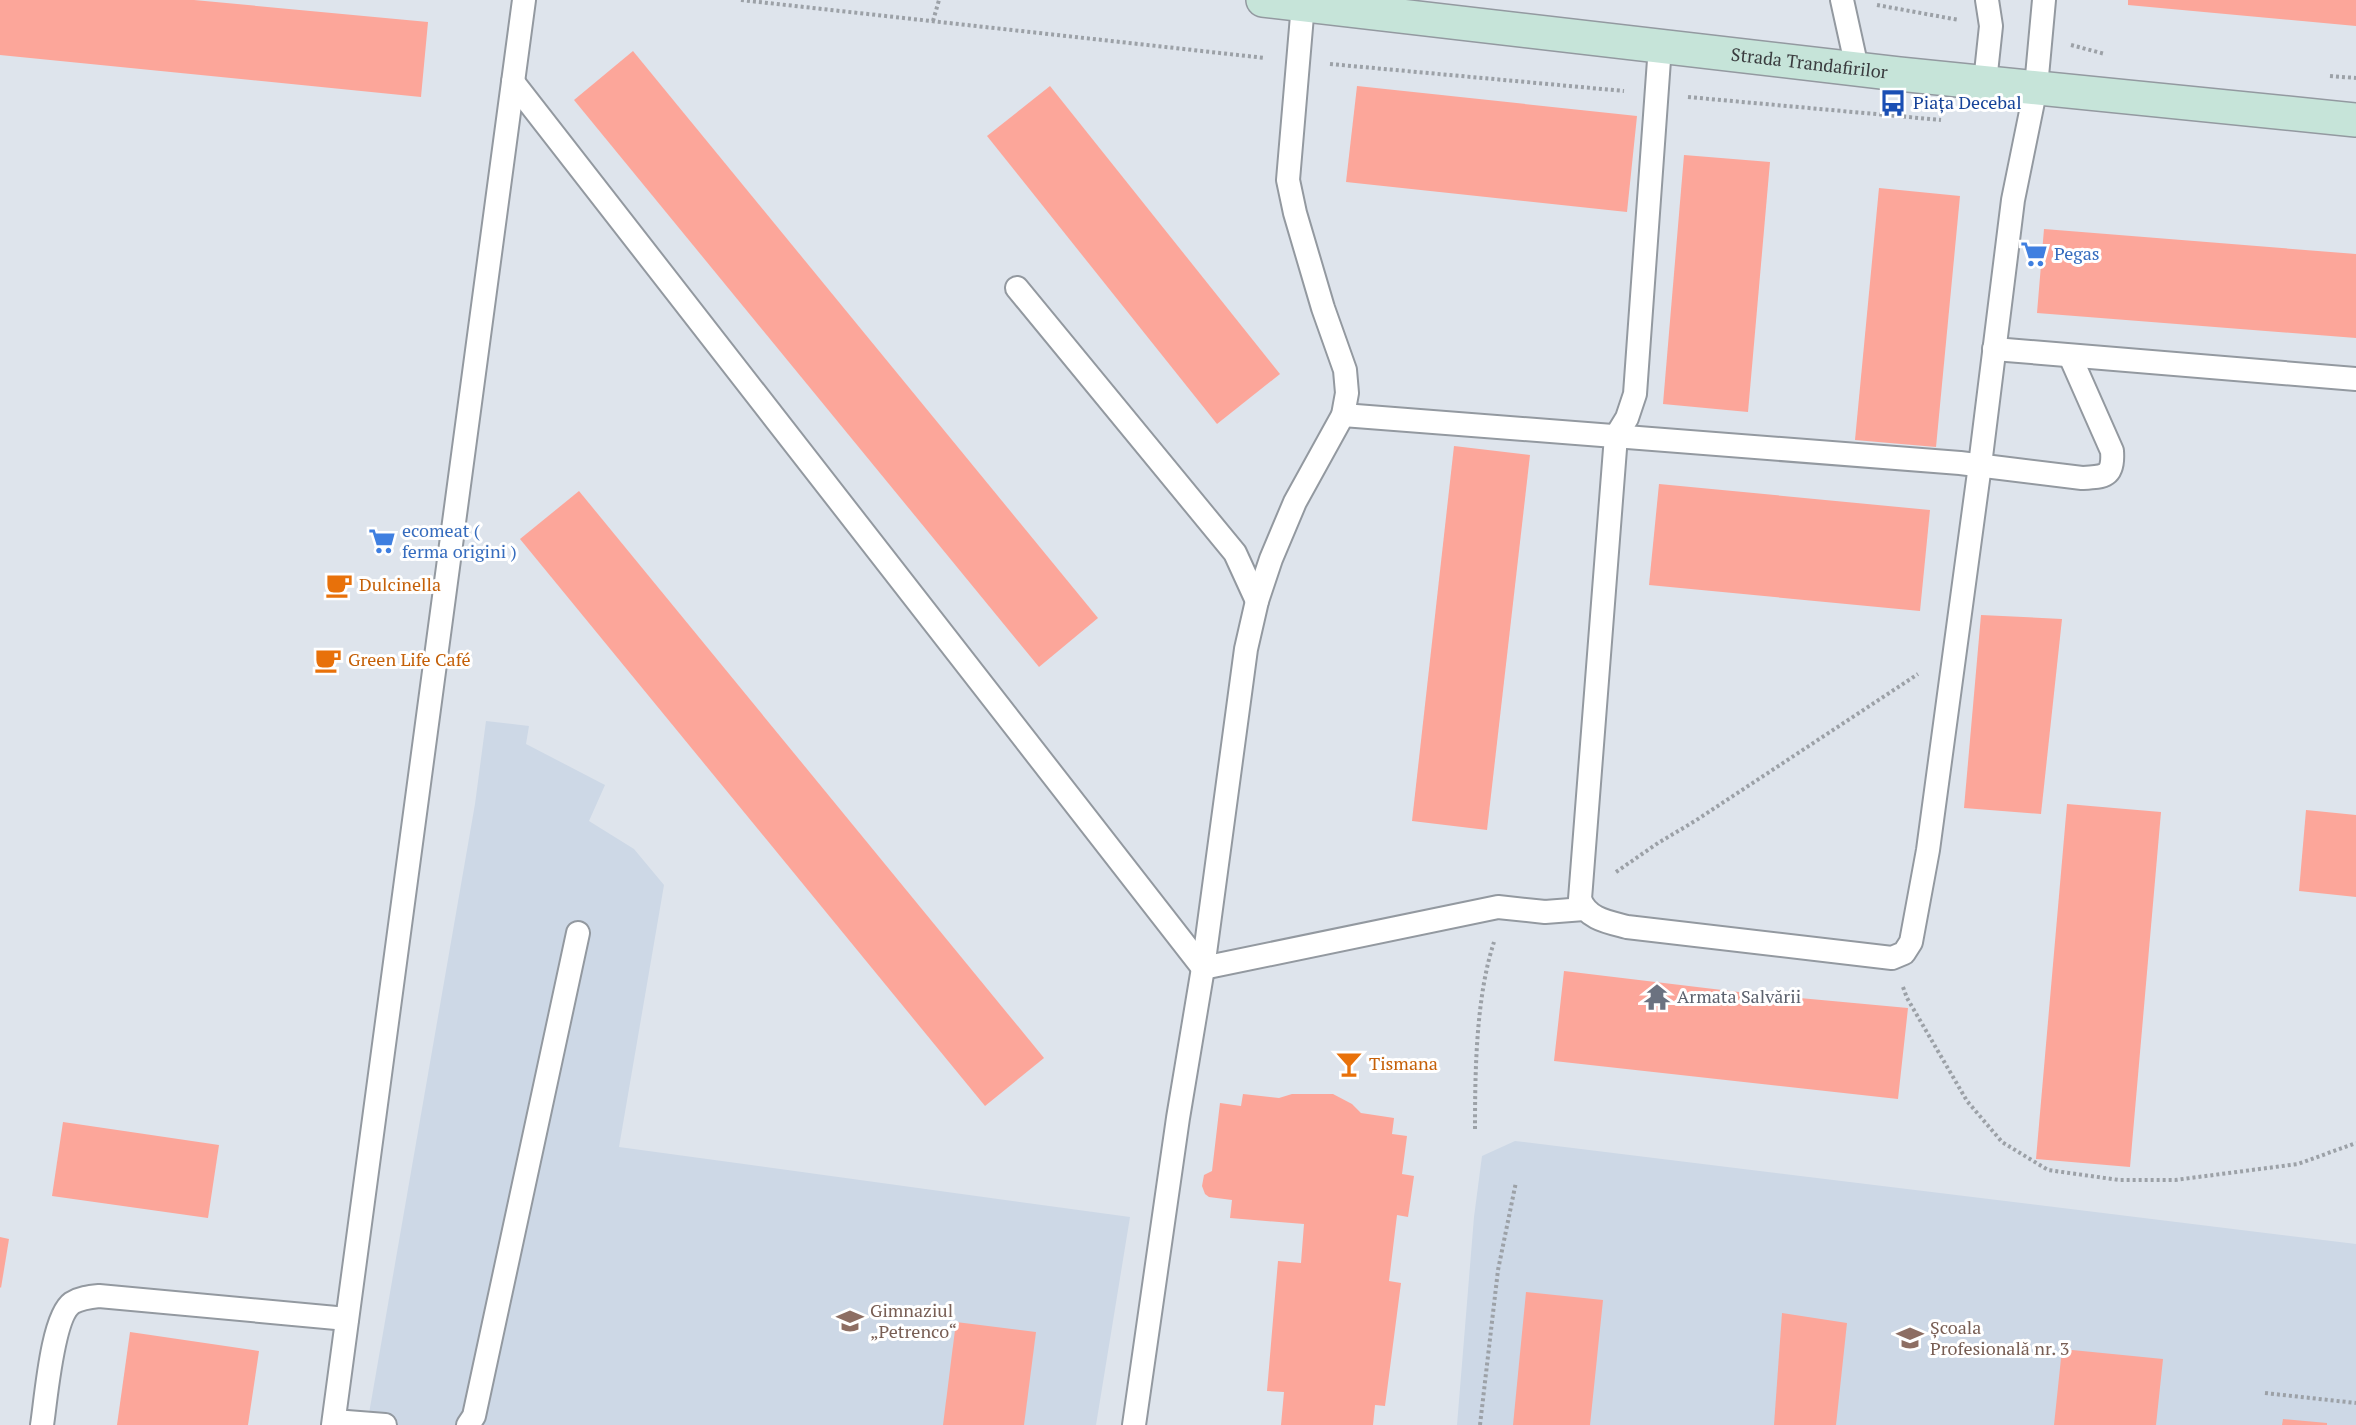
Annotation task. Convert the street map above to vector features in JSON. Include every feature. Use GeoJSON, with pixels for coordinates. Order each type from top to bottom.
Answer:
{"type":"FeatureCollection","features":[{"type":"Feature","properties":{"kind":"main road","name":"Strada Trandafirilor"},"geometry":{"type":"LineString","coordinates":[[1263,0],[2192,105],[2356,120]]}},
{"type":"Feature","properties":{"kind":"lane"},"geometry":{"type":"LineString","coordinates":[[385,1425],[334,1423],[524,0]]}},
{"type":"Feature","properties":{"kind":"lane"},"geometry":{"type":"LineString","coordinates":[[1842,0],[1857,68]]}},
{"type":"Feature","properties":{"kind":"lane"},"geometry":{"type":"LineString","coordinates":[[1985,82],[1991,26],[1988,0]]}},
{"type":"Feature","properties":{"kind":"lane"},"geometry":{"type":"LineString","coordinates":[[1659,46],[1658,94],[1635,394],[1627,418],[1616,436],[1581,899],[1584,909],[1593,916],[1627,927],[1892,958],[1904,953],[1911,942],[1928,849],[2013,200],[2036,87],[2044,0]]}},
{"type":"Feature","properties":{"kind":"lane"},"geometry":{"type":"LineString","coordinates":[[1134,1425],[1178,1118],[1203,969],[1246,649],[1257,601],[1271,559],[1295,502],[1343,415],[1347,393],[1345,370],[1317,287],[1295,213],[1288,180],[1303,4]]}},
{"type":"Feature","properties":{"kind":"lane"},"geometry":{"type":"LineString","coordinates":[[513,82],[1203,969]]}},
{"type":"Feature","properties":{"kind":"lane"},"geometry":{"type":"LineString","coordinates":[[1017,288],[1235,553],[1257,601]]}},
{"type":"Feature","properties":{"kind":"lane"},"geometry":{"type":"LineString","coordinates":[[1994,349],[2356,379]]}},
{"type":"Feature","properties":{"kind":"lane"},"geometry":{"type":"LineString","coordinates":[[1343,415],[1980,465],[2082,478],[2100,477],[2108,473],[2113,465],[2112,451],[2070,356]]}},
{"type":"Feature","properties":{"kind":"lane"},"geometry":{"type":"LineString","coordinates":[[1203,969],[1498,907],[1545,912],[1584,909]]}},
{"type":"Feature","properties":{"kind":"lane"},"geometry":{"type":"LineString","coordinates":[[468,1425],[474,1416],[578,933]]}},
{"type":"Feature","properties":{"kind":"lane"},"geometry":{"type":"LineString","coordinates":[[42,1425],[55,1337],[63,1314],[70,1304],[83,1298],[99,1296],[347,1319]]}},
{"type":"Feature","properties":{"kind":"path"},"geometry":{"type":"LineString","coordinates":[[741,0],[1298,62],[1944,120]]}},
{"type":"Feature","properties":{"kind":"path"},"geometry":{"type":"LineString","coordinates":[[933,21],[939,0]]}},
{"type":"Feature","properties":{"kind":"path"},"geometry":{"type":"LineString","coordinates":[[1874,4],[1991,26]]}},
{"type":"Feature","properties":{"kind":"path"},"geometry":{"type":"LineString","coordinates":[[2039,36],[2107,54]]}},
{"type":"Feature","properties":{"kind":"path"},"geometry":{"type":"LineString","coordinates":[[2320,75],[2356,78]]}},
{"type":"Feature","properties":{"kind":"path"},"geometry":{"type":"LineString","coordinates":[[1584,909],[1620,868],[1955,649]]}},
{"type":"Feature","properties":{"kind":"path"},"geometry":{"type":"LineString","coordinates":[[1475,1129],[1476,1065],[1486,966],[1496,935],[1507,920],[1520,909]]}},
{"type":"Feature","properties":{"kind":"path"},"geometry":{"type":"LineString","coordinates":[[1892,958],[1907,998],[1967,1101],[2002,1142],[2048,1170],[2119,1180],[2175,1180],[2298,1164],[2356,1143]]}},
{"type":"Feature","properties":{"kind":"path"},"geometry":{"type":"LineString","coordinates":[[1480,1425],[1498,1270],[1516,1182]]}},
{"type":"Feature","properties":{"kind":"path"},"geometry":{"type":"LineString","coordinates":[[2265,1393],[2356,1403]]}},
{"type":"Feature","properties":{"kind":"shaded area"},"geometry":{"type":"Polygon","coordinates":[[[486,721],[529,726],[526,744],[605,785],[589,821],[634,849],[664,885],[619,1147],[1130,1217],[1096,1425],[367,1425],[475,804],[486,721]]]}},
{"type":"Feature","properties":{"kind":"shaded area","name":"Școala Profesională nr. 3"},"geometry":{"type":"Polygon","coordinates":[[[1515,1141],[2356,1244],[2356,1425],[1457,1425],[1474,1217],[1482,1156],[1515,1141]]]}},
{"type":"Feature","properties":{"kind":"building"},"geometry":{"type":"Polygon","coordinates":[[[0,0],[194,0],[428,22],[421,97],[0,55],[0,0]]]}},
{"type":"Feature","properties":{"kind":"building"},"geometry":{"type":"Polygon","coordinates":[[[2128,0],[2356,0],[2356,26],[2128,5],[2128,0]]]}},
{"type":"Feature","properties":{"kind":"building"},"geometry":{"type":"Polygon","coordinates":[[[633,51],[1098,618],[1039,667],[574,100],[633,51]]]}},
{"type":"Feature","properties":{"kind":"building"},"geometry":{"type":"Polygon","coordinates":[[[1050,86],[1280,374],[1217,424],[987,136],[1050,86]]]}},
{"type":"Feature","properties":{"kind":"building"},"geometry":{"type":"Polygon","coordinates":[[[1357,86],[1637,116],[1627,212],[1346,182],[1357,86]]]}},
{"type":"Feature","properties":{"kind":"building"},"geometry":{"type":"Polygon","coordinates":[[[1684,155],[1770,162],[1748,412],[1663,404],[1684,155]]]}},
{"type":"Feature","properties":{"kind":"building"},"geometry":{"type":"Polygon","coordinates":[[[1879,188],[1960,196],[1936,447],[1855,440],[1879,188]]]}},
{"type":"Feature","properties":{"kind":"building"},"geometry":{"type":"Polygon","coordinates":[[[2044,229],[2356,254],[2356,338],[2037,313],[2044,229]]]}},
{"type":"Feature","properties":{"kind":"building"},"geometry":{"type":"Polygon","coordinates":[[[1454,446],[1530,455],[1487,830],[1412,821],[1454,446]]]}},
{"type":"Feature","properties":{"kind":"building"},"geometry":{"type":"Polygon","coordinates":[[[1659,484],[1930,510],[1920,611],[1649,585],[1659,484]]]}},
{"type":"Feature","properties":{"kind":"building"},"geometry":{"type":"Polygon","coordinates":[[[579,491],[1044,1058],[985,1106],[520,539],[579,491]]]}},
{"type":"Feature","properties":{"kind":"building"},"geometry":{"type":"Polygon","coordinates":[[[1981,615],[2062,619],[2041,814],[1964,808],[1981,615]]]}},
{"type":"Feature","properties":{"kind":"building"},"geometry":{"type":"Polygon","coordinates":[[[2067,804],[2161,812],[2130,1167],[2036,1159],[2067,804]]]}},
{"type":"Feature","properties":{"kind":"building"},"geometry":{"type":"Polygon","coordinates":[[[2306,810],[2356,815],[2356,897],[2299,891],[2306,810]]]}},
{"type":"Feature","properties":{"kind":"building"},"geometry":{"type":"Polygon","coordinates":[[[1564,971],[1747,993],[1908,1008],[1898,1099],[1554,1061],[1564,971]]]}},
{"type":"Feature","properties":{"kind":"building"},"geometry":{"type":"Polygon","coordinates":[[[1243,1094],[1279,1098],[1292,1094],[1333,1094],[1352,1104],[1361,1113],[1394,1118],[1392,1134],[1407,1136],[1402,1174],[1414,1176],[1408,1217],[1397,1215],[1389,1281],[1401,1283],[1385,1406],[1375,1405],[1373,1425],[1281,1425],[1284,1392],[1267,1391],[1278,1261],[1301,1263],[1304,1224],[1230,1218],[1232,1200],[1209,1197],[1205,1194],[1202,1186],[1204,1175],[1212,1171],[1220,1103],[1241,1106],[1243,1094]]]}},
{"type":"Feature","properties":{"kind":"building"},"geometry":{"type":"Polygon","coordinates":[[[63,1122],[219,1145],[208,1218],[52,1196],[63,1122]]]}},
{"type":"Feature","properties":{"kind":"building"},"geometry":{"type":"Polygon","coordinates":[[[0,1237],[9,1239],[1,1288],[0,1287],[0,1237]]]}},
{"type":"Feature","properties":{"kind":"building"},"geometry":{"type":"Polygon","coordinates":[[[1526,1292],[1603,1300],[1590,1425],[1513,1425],[1526,1292]]]}},
{"type":"Feature","properties":{"kind":"building"},"geometry":{"type":"Polygon","coordinates":[[[1782,1313],[1847,1323],[1836,1425],[1774,1425],[1782,1313]]]}},
{"type":"Feature","properties":{"kind":"building"},"geometry":{"type":"Polygon","coordinates":[[[956,1322],[1036,1332],[1024,1425],[943,1425],[956,1322]]]}},
{"type":"Feature","properties":{"kind":"building"},"geometry":{"type":"Polygon","coordinates":[[[130,1332],[259,1351],[248,1425],[117,1425],[130,1332]]]}},
{"type":"Feature","properties":{"kind":"building"},"geometry":{"type":"Polygon","coordinates":[[[2062,1349],[2163,1359],[2156,1425],[2054,1425],[2062,1349]]]}},
{"type":"Feature","properties":{"kind":"building"},"geometry":{"type":"Polygon","coordinates":[[[2283,1419],[2327,1423],[2327,1425],[2282,1425],[2283,1419]]]}},
{"type":"Feature","properties":{"kind":"place","name":"Piața Decebal"},"geometry":{"type":"Point","coordinates":[1893,103]}},
{"type":"Feature","properties":{"kind":"place","name":"Pegas"},"geometry":{"type":"Point","coordinates":[2034,254]}},
{"type":"Feature","properties":{"kind":"place","name":"ecomeat ( ferma origini )"},"geometry":{"type":"Point","coordinates":[382,541]}},
{"type":"Feature","properties":{"kind":"place","name":"Dulcinella"},"geometry":{"type":"Point","coordinates":[339,585]}},
{"type":"Feature","properties":{"kind":"place","name":"Green Life Café"},"geometry":{"type":"Point","coordinates":[328,660]}},
{"type":"Feature","properties":{"kind":"place","name":"Armata Salvării"},"geometry":{"type":"Point","coordinates":[1657,997]}},
{"type":"Feature","properties":{"kind":"place","name":"Tismana"},"geometry":{"type":"Point","coordinates":[1349,1064]}},
{"type":"Feature","properties":{"kind":"place","name":"Gimnaziul „Petrenco“"},"geometry":{"type":"Point","coordinates":[850,1321]}},
{"type":"Feature","properties":{"kind":"place","name":"Școala Profesională nr. 3"},"geometry":{"type":"Point","coordinates":[1910,1338]}}]}
